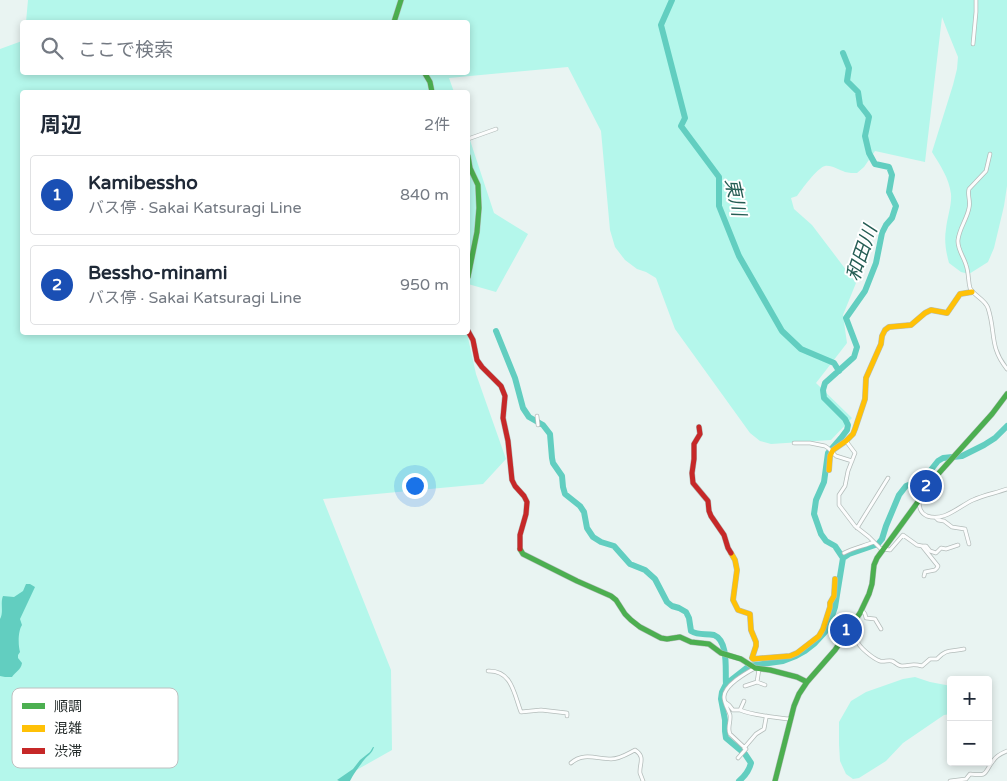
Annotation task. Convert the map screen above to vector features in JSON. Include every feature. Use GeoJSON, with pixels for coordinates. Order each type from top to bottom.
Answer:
{"type":"FeatureCollection","features":[{"type":"Feature","properties":{"kind":"street"},"geometry":{"type":"LineString","coordinates":[[395,20],[401,0]]}},
{"type":"Feature","properties":{"kind":"street"},"geometry":{"type":"LineString","coordinates":[[973,44],[976,0]]}},
{"type":"Feature","properties":{"kind":"street"},"geometry":{"type":"LineString","coordinates":[[426,75],[432,90]]}},
{"type":"Feature","properties":{"kind":"street"},"geometry":{"type":"LineString","coordinates":[[470,138],[496,129]]}},
{"type":"Feature","properties":{"kind":"street"},"geometry":{"type":"LineString","coordinates":[[990,154],[986,171],[969,188],[969,208],[958,239],[958,246],[966,265],[972,292],[985,302],[987,306],[995,349],[1007,369]]}},
{"type":"Feature","properties":{"kind":"street"},"geometry":{"type":"LineString","coordinates":[[470,168],[477,180],[479,206],[478,227],[470,267]]}},
{"type":"Feature","properties":{"kind":"street"},"geometry":{"type":"LineString","coordinates":[[829,470],[832,452],[846,441],[855,430],[865,399],[866,378],[885,330],[889,327],[911,325],[930,310],[947,313],[960,294],[972,292]]}},
{"type":"Feature","properties":{"kind":"street"},"geometry":{"type":"LineString","coordinates":[[470,335],[479,364],[499,384],[505,396],[502,415],[508,440],[511,477],[515,487],[527,502],[520,546],[523,554],[576,581],[611,596],[631,620],[661,638],[680,637],[691,642],[709,644],[721,653],[737,656],[756,668],[797,677],[807,682]]}},
{"type":"Feature","properties":{"kind":"street"},"geometry":{"type":"LineString","coordinates":[[775,781],[790,719],[799,694],[835,650],[862,610],[871,588],[874,565],[882,550],[919,499],[1007,394]]}},
{"type":"Feature","properties":{"kind":"street"},"geometry":{"type":"LineString","coordinates":[[537,416],[538,425]]}},
{"type":"Feature","properties":{"kind":"street"},"geometry":{"type":"LineString","coordinates":[[699,427],[700,434],[694,444],[693,482],[707,499],[711,516],[724,535],[728,548],[735,560],[737,570],[733,600],[738,610],[750,614],[751,630],[756,642],[753,659]]}},
{"type":"Feature","properties":{"kind":"street"},"geometry":{"type":"LineString","coordinates":[[846,441],[855,453],[839,500],[842,510],[857,528],[882,550],[890,550],[903,535],[917,545],[926,546],[930,551],[936,553],[941,548],[946,549],[958,544]]}},
{"type":"Feature","properties":{"kind":"street"},"geometry":{"type":"LineString","coordinates":[[794,443],[810,443],[824,446],[838,457],[852,461]]}},
{"type":"Feature","properties":{"kind":"street"},"geometry":{"type":"LineString","coordinates":[[857,528],[888,478]]}},
{"type":"Feature","properties":{"kind":"street"},"geometry":{"type":"LineString","coordinates":[[936,518],[942,517],[972,500],[1007,489]]}},
{"type":"Feature","properties":{"kind":"street"},"geometry":{"type":"LineString","coordinates":[[919,499],[921,510],[924,514],[944,521],[952,528],[965,529],[969,544]]}},
{"type":"Feature","properties":{"kind":"street"},"geometry":{"type":"LineString","coordinates":[[844,554],[857,547],[874,542]]}},
{"type":"Feature","properties":{"kind":"street"},"geometry":{"type":"LineString","coordinates":[[922,546],[938,566],[935,570],[925,572],[924,576]]}},
{"type":"Feature","properties":{"kind":"street"},"geometry":{"type":"LineString","coordinates":[[746,662],[753,659],[790,656],[797,653],[819,636],[834,596],[835,580]]}},
{"type":"Feature","properties":{"kind":"street"},"geometry":{"type":"LineString","coordinates":[[862,610],[866,618],[875,619],[882,629]]}},
{"type":"Feature","properties":{"kind":"street"},"geometry":{"type":"LineString","coordinates":[[852,626],[858,643],[870,656],[901,666],[915,664],[922,666],[930,659],[937,659],[943,652],[964,649]]}},
{"type":"Feature","properties":{"kind":"street"},"geometry":{"type":"LineString","coordinates":[[756,668],[757,682]]}},
{"type":"Feature","properties":{"kind":"street"},"geometry":{"type":"LineString","coordinates":[[744,748],[728,732],[730,717],[724,697],[727,689],[742,676],[756,668]]}},
{"type":"Feature","properties":{"kind":"street"},"geometry":{"type":"LineString","coordinates":[[488,671],[503,674],[508,678],[521,712],[541,710],[567,713],[566,716]]}},
{"type":"Feature","properties":{"kind":"street"},"geometry":{"type":"LineString","coordinates":[[745,686],[757,682],[765,685]]}},
{"type":"Feature","properties":{"kind":"street"},"geometry":{"type":"LineString","coordinates":[[740,710],[744,701]]}},
{"type":"Feature","properties":{"kind":"street"},"geometry":{"type":"LineString","coordinates":[[725,702],[733,710],[790,719]]}},
{"type":"Feature","properties":{"kind":"street"},"geometry":{"type":"LineString","coordinates":[[738,758],[756,734],[763,731],[767,716]]}},
{"type":"Feature","properties":{"kind":"street"},"geometry":{"type":"LineString","coordinates":[[571,763],[578,758],[584,757],[619,758],[634,750],[638,752],[642,760],[640,772],[643,781]]}},
{"type":"Feature","properties":{"kind":"street"},"geometry":{"type":"LineString","coordinates":[[950,781],[966,778],[971,774],[977,775],[988,772],[993,759],[1007,751]]}},
{"type":"Feature","properties":{"kind":"shaded area"},"geometry":{"type":"Polygon","coordinates":[[[28,0],[1007,0],[1007,186],[1004,206],[994,248],[988,262],[969,274],[961,272],[949,263],[945,238],[951,194],[946,177],[932,152],[953,85],[958,57],[942,17],[925,162],[875,151],[864,167],[857,173],[845,172],[825,166],[810,179],[797,196],[791,198],[794,209],[812,225],[856,283],[843,315],[847,343],[816,383],[852,418],[831,440],[771,444],[760,441],[750,433],[675,329],[656,278],[637,269],[625,260],[615,247],[610,230],[601,131],[568,67],[449,78],[453,90],[20,90],[20,335],[467,335],[476,374],[506,459],[483,484],[323,499],[391,670],[392,750],[337,781],[0,781],[0,49],[20,42],[20,75],[470,75],[470,20],[26,20],[28,0]]]}},
{"type":"Feature","properties":{"kind":"shaded area"},"geometry":{"type":"Polygon","coordinates":[[[470,140],[494,213],[528,234],[496,292],[470,285],[470,140]]]}},
{"type":"Feature","properties":{"kind":"shaded area"},"geometry":{"type":"Polygon","coordinates":[[[26,584],[35,587],[20,619],[22,625],[19,634],[20,652],[18,658],[22,663],[12,677],[0,676],[2,599],[3,596],[14,597],[23,591],[26,584]]]}},
{"type":"Feature","properties":{"kind":"shaded area"},"geometry":{"type":"Polygon","coordinates":[[[915,677],[947,685],[947,715],[903,743],[886,761],[859,778],[853,779],[846,774],[840,761],[839,722],[851,701],[866,692],[903,679],[915,677]]]}},
{"type":"Feature","properties":{"kind":"shaded area"},"geometry":{"type":"Polygon","coordinates":[[[373,747],[350,781],[337,780],[353,769],[373,747]]]}},
{"type":"Feature","properties":{"kind":"waterway","name":"東川"},"geometry":{"type":"LineString","coordinates":[[672,0],[661,25],[685,118],[681,126],[719,177],[719,206],[739,256],[782,331],[801,349],[834,363],[839,371]]}},
{"type":"Feature","properties":{"kind":"waterway","name":"和田川"},"geometry":{"type":"LineString","coordinates":[[739,781],[751,763],[745,754],[726,738],[721,699],[726,684],[749,666],[783,661],[805,651],[825,632],[835,607],[843,558],[835,546],[826,541],[821,534],[814,514],[816,500],[824,482],[828,453],[847,430],[848,425],[845,419],[824,398],[823,390],[825,383],[854,357],[857,347],[846,318],[865,291],[876,263],[882,233],[892,218],[896,206],[889,192],[892,175],[889,167],[875,164],[869,153],[865,136],[869,117],[860,105],[858,92],[847,81],[849,68],[843,53]]}},
{"type":"Feature","properties":{"kind":"waterway"},"geometry":{"type":"LineString","coordinates":[[496,331],[515,378],[523,408],[529,417],[543,425],[550,434],[553,463],[562,476],[565,494],[580,506],[584,512],[587,528],[593,537],[614,546],[630,564],[645,570],[655,579],[667,602],[686,612],[691,631],[714,635],[719,638],[724,650],[726,684]]}},
{"type":"Feature","properties":{"kind":"waterway"},"geometry":{"type":"LineString","coordinates":[[843,558],[878,544],[882,539],[899,495],[906,486],[921,480],[943,458],[962,456],[995,438],[1007,426]]}},
{"type":"Feature","properties":{"kind":"traffic: fast"},"geometry":{"type":"LineString","coordinates":[[395,20],[401,0]]}},
{"type":"Feature","properties":{"kind":"traffic: fast"},"geometry":{"type":"LineString","coordinates":[[426,75],[432,90]]}},
{"type":"Feature","properties":{"kind":"traffic: fast"},"geometry":{"type":"LineString","coordinates":[[470,168],[478,185],[479,208],[477,232],[470,267]]}},
{"type":"Feature","properties":{"kind":"traffic: fast"},"geometry":{"type":"LineString","coordinates":[[775,781],[794,706],[799,694],[835,650],[860,613],[869,594],[877,558],[939,473],[992,414],[1007,394]]}},
{"type":"Feature","properties":{"kind":"traffic: fast"},"geometry":{"type":"LineString","coordinates":[[520,549],[523,554],[611,596],[631,620],[661,638],[680,637],[691,642],[709,644],[721,653],[741,659],[755,668],[797,677],[807,682]]}},
{"type":"Feature","properties":{"kind":"traffic: slow"},"geometry":{"type":"LineString","coordinates":[[829,470],[830,456],[833,450],[853,434],[865,399],[866,378],[885,330],[889,327],[911,325],[931,310],[947,313],[960,294],[972,292]]}},
{"type":"Feature","properties":{"kind":"traffic: slow"},"geometry":{"type":"LineString","coordinates":[[731,553],[737,570],[733,600],[738,610],[750,614],[751,630],[756,642],[753,659],[790,656],[797,653],[819,636],[834,596],[835,579]]}},
{"type":"Feature","properties":{"kind":"traffic: jam"},"geometry":{"type":"LineString","coordinates":[[470,335],[477,360],[501,386],[505,396],[503,418],[508,441],[512,480],[527,502],[526,514],[520,535],[520,549]]}},
{"type":"Feature","properties":{"kind":"traffic: jam"},"geometry":{"type":"LineString","coordinates":[[699,427],[700,434],[694,444],[693,483],[708,501],[711,516],[724,535],[731,553]]}},
{"type":"Feature","properties":{"kind":"place","name":"Bessho-minami"},"geometry":{"type":"Point","coordinates":[926,486]}},
{"type":"Feature","properties":{"kind":"place","name":"Kamibessho"},"geometry":{"type":"Point","coordinates":[846,630]}}]}
